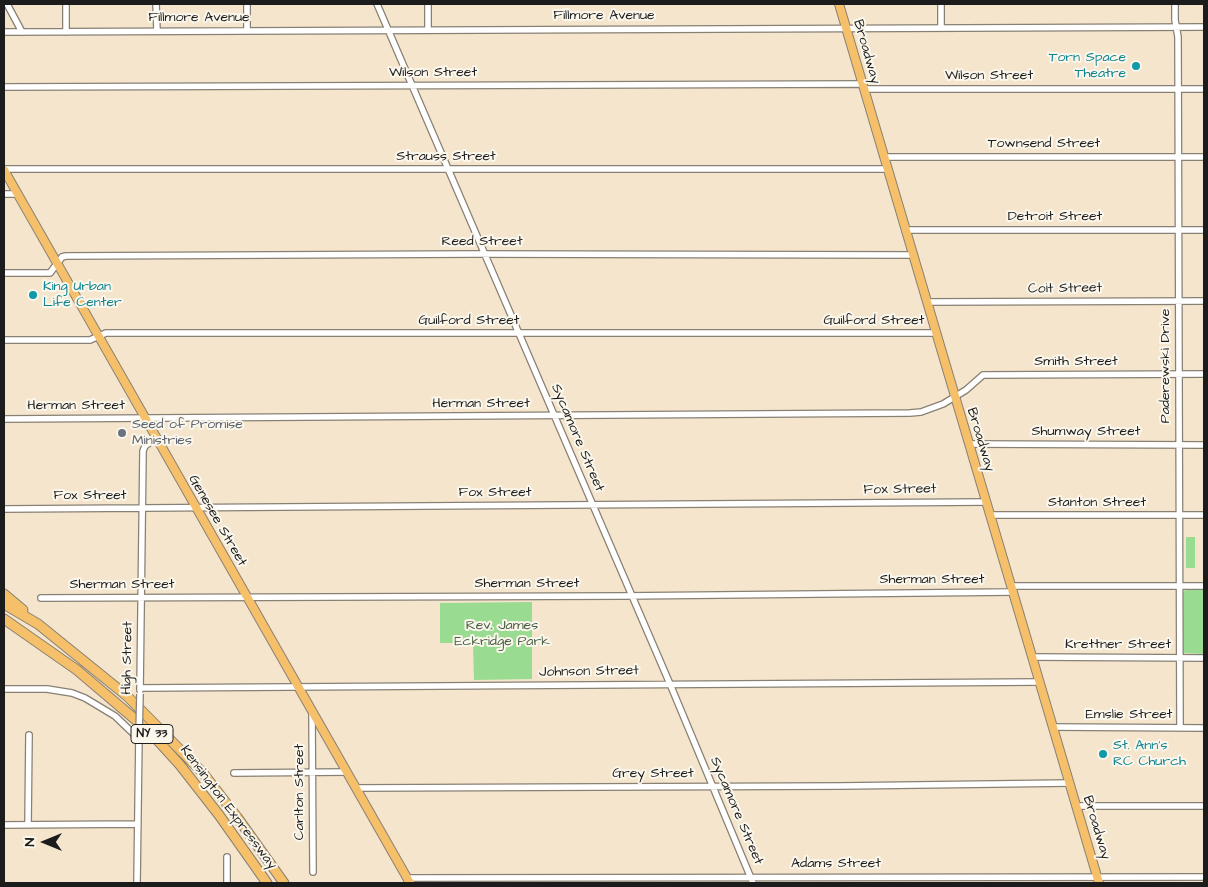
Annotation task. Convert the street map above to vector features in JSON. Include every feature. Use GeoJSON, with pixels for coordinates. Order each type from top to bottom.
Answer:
{"type":"FeatureCollection","features":[{"type":"Feature","properties":{"kind":"highway"},"geometry":{"type":"LineString","coordinates":[[4,594],[38,624]]}},
{"type":"Feature","properties":{"kind":"highway","name":"Kensington Expressway"},"geometry":{"type":"LineString","coordinates":[[4,604],[38,624],[127,696],[203,774],[237,817],[284,883]]}},
{"type":"Feature","properties":{"kind":"highway","name":"Kensington Expressway"},"geometry":{"type":"LineString","coordinates":[[4,619],[78,670],[150,732],[180,765],[219,814],[267,883]]}},
{"type":"Feature","properties":{"kind":"main road","name":"Broadway"},"geometry":{"type":"LineString","coordinates":[[839,4],[1098,880]]}},
{"type":"Feature","properties":{"kind":"main road","name":"Genesee Street"},"geometry":{"type":"LineString","coordinates":[[4,170],[409,881]]}},
{"type":"Feature","properties":{"kind":"street"},"geometry":{"type":"LineString","coordinates":[[7,4],[22,32]]}},
{"type":"Feature","properties":{"kind":"street"},"geometry":{"type":"LineString","coordinates":[[66,4],[66,32]]}},
{"type":"Feature","properties":{"kind":"street"},"geometry":{"type":"LineString","coordinates":[[156,4],[156,31]]}},
{"type":"Feature","properties":{"kind":"street"},"geometry":{"type":"LineString","coordinates":[[247,4],[247,31]]}},
{"type":"Feature","properties":{"kind":"street","name":"Sycamore Street"},"geometry":{"type":"LineString","coordinates":[[377,4],[670,684],[753,883]]}},
{"type":"Feature","properties":{"kind":"street"},"geometry":{"type":"LineString","coordinates":[[428,4],[428,30]]}},
{"type":"Feature","properties":{"kind":"street"},"geometry":{"type":"LineString","coordinates":[[941,4],[941,27]]}},
{"type":"Feature","properties":{"kind":"street","name":"Paderewski Drive"},"geometry":{"type":"LineString","coordinates":[[1175,4],[1178,37],[1180,728]]}},
{"type":"Feature","properties":{"kind":"street","name":"Fillmore Avenue"},"geometry":{"type":"LineString","coordinates":[[4,32],[1204,27]]}},
{"type":"Feature","properties":{"kind":"street","name":"Wilson Street"},"geometry":{"type":"LineString","coordinates":[[4,86],[1204,88]]}},
{"type":"Feature","properties":{"kind":"street","name":"Townsend Street"},"geometry":{"type":"LineString","coordinates":[[884,157],[1204,157]]}},
{"type":"Feature","properties":{"kind":"street","name":"Strauss Street"},"geometry":{"type":"LineString","coordinates":[[4,170],[887,170]]}},
{"type":"Feature","properties":{"kind":"street"},"geometry":{"type":"LineString","coordinates":[[4,194],[17,194]]}},
{"type":"Feature","properties":{"kind":"street","name":"Detroit Street"},"geometry":{"type":"LineString","coordinates":[[905,230],[1204,230]]}},
{"type":"Feature","properties":{"kind":"street","name":"Reed Street"},"geometry":{"type":"LineString","coordinates":[[4,273],[50,272],[62,257],[66,256],[484,254],[912,255]]}},
{"type":"Feature","properties":{"kind":"street","name":"Coit Street"},"geometry":{"type":"LineString","coordinates":[[926,302],[1204,302]]}},
{"type":"Feature","properties":{"kind":"street","name":"Guilford Street"},"geometry":{"type":"LineString","coordinates":[[4,340],[90,340],[106,333],[936,333]]}},
{"type":"Feature","properties":{"kind":"street","name":"Smith Street"},"geometry":{"type":"LineString","coordinates":[[955,397],[983,376],[1204,374]]}},
{"type":"Feature","properties":{"kind":"street","name":"Herman Street"},"geometry":{"type":"LineString","coordinates":[[4,419],[910,414],[927,410],[955,397]]}},
{"type":"Feature","properties":{"kind":"street","name":"High Street"},"geometry":{"type":"LineString","coordinates":[[137,883],[143,448],[156,438]]}},
{"type":"Feature","properties":{"kind":"street","name":"Shumway Street"},"geometry":{"type":"LineString","coordinates":[[969,444],[1204,445]]}},
{"type":"Feature","properties":{"kind":"street","name":"Fox Street"},"geometry":{"type":"LineString","coordinates":[[4,508],[986,502]]}},
{"type":"Feature","properties":{"kind":"street","name":"Stanton Street"},"geometry":{"type":"LineString","coordinates":[[990,515],[1204,515]]}},
{"type":"Feature","properties":{"kind":"street","name":"Sherman Street"},"geometry":{"type":"LineString","coordinates":[[41,598],[631,596],[1204,586]]}},
{"type":"Feature","properties":{"kind":"street","name":"Krettner Street"},"geometry":{"type":"LineString","coordinates":[[1032,657],[1204,658]]}},
{"type":"Feature","properties":{"kind":"street","name":"Johnson Street"},"geometry":{"type":"LineString","coordinates":[[140,691],[298,687],[1040,682]]}},
{"type":"Feature","properties":{"kind":"street"},"geometry":{"type":"LineString","coordinates":[[4,689],[48,689],[85,698],[115,716],[139,737]]}},
{"type":"Feature","properties":{"kind":"street","name":"Carlton Street"},"geometry":{"type":"LineString","coordinates":[[312,711],[313,872]]}},
{"type":"Feature","properties":{"kind":"street","name":"Emslie Street"},"geometry":{"type":"LineString","coordinates":[[1053,727],[1204,728]]}},
{"type":"Feature","properties":{"kind":"street"},"geometry":{"type":"LineString","coordinates":[[28,825],[29,735]]}},
{"type":"Feature","properties":{"kind":"street"},"geometry":{"type":"LineString","coordinates":[[234,773],[348,772]]}},
{"type":"Feature","properties":{"kind":"street","name":"Grey Street"},"geometry":{"type":"LineString","coordinates":[[356,788],[1070,783]]}},
{"type":"Feature","properties":{"kind":"street"},"geometry":{"type":"LineString","coordinates":[[1076,806],[1204,806]]}},
{"type":"Feature","properties":{"kind":"street"},"geometry":{"type":"LineString","coordinates":[[4,825],[138,824]]}},
{"type":"Feature","properties":{"kind":"street"},"geometry":{"type":"LineString","coordinates":[[227,857],[227,883]]}},
{"type":"Feature","properties":{"kind":"street","name":"Adams Street"},"geometry":{"type":"LineString","coordinates":[[409,881],[750,877],[836,880],[1098,880],[1204,877]]}},
{"type":"Feature","properties":{"kind":"green space"},"geometry":{"type":"Polygon","coordinates":[[[1186,537],[1195,537],[1195,568],[1186,568],[1186,537]]]}},
{"type":"Feature","properties":{"kind":"green space"},"geometry":{"type":"Polygon","coordinates":[[[1186,590],[1204,590],[1204,654],[1183,653],[1183,593],[1186,590]]]}},
{"type":"Feature","properties":{"kind":"green space","name":"Rev. James Eckridge Park"},"geometry":{"type":"Polygon","coordinates":[[[532,602],[532,679],[474,680],[473,643],[440,643],[440,603],[532,602]]]}},
{"type":"Feature","properties":{"kind":"place","name":"Torn Space Theatre"},"geometry":{"type":"Point","coordinates":[1136,66]}},
{"type":"Feature","properties":{"kind":"place","name":"King Urban Life Center"},"geometry":{"type":"Point","coordinates":[33,295]}},
{"type":"Feature","properties":{"kind":"place","name":"Seed of Promise Ministries"},"geometry":{"type":"Point","coordinates":[122,433]}},
{"type":"Feature","properties":{"kind":"place","name":"St. Ann's RC Church"},"geometry":{"type":"Point","coordinates":[1103,754]}}]}
